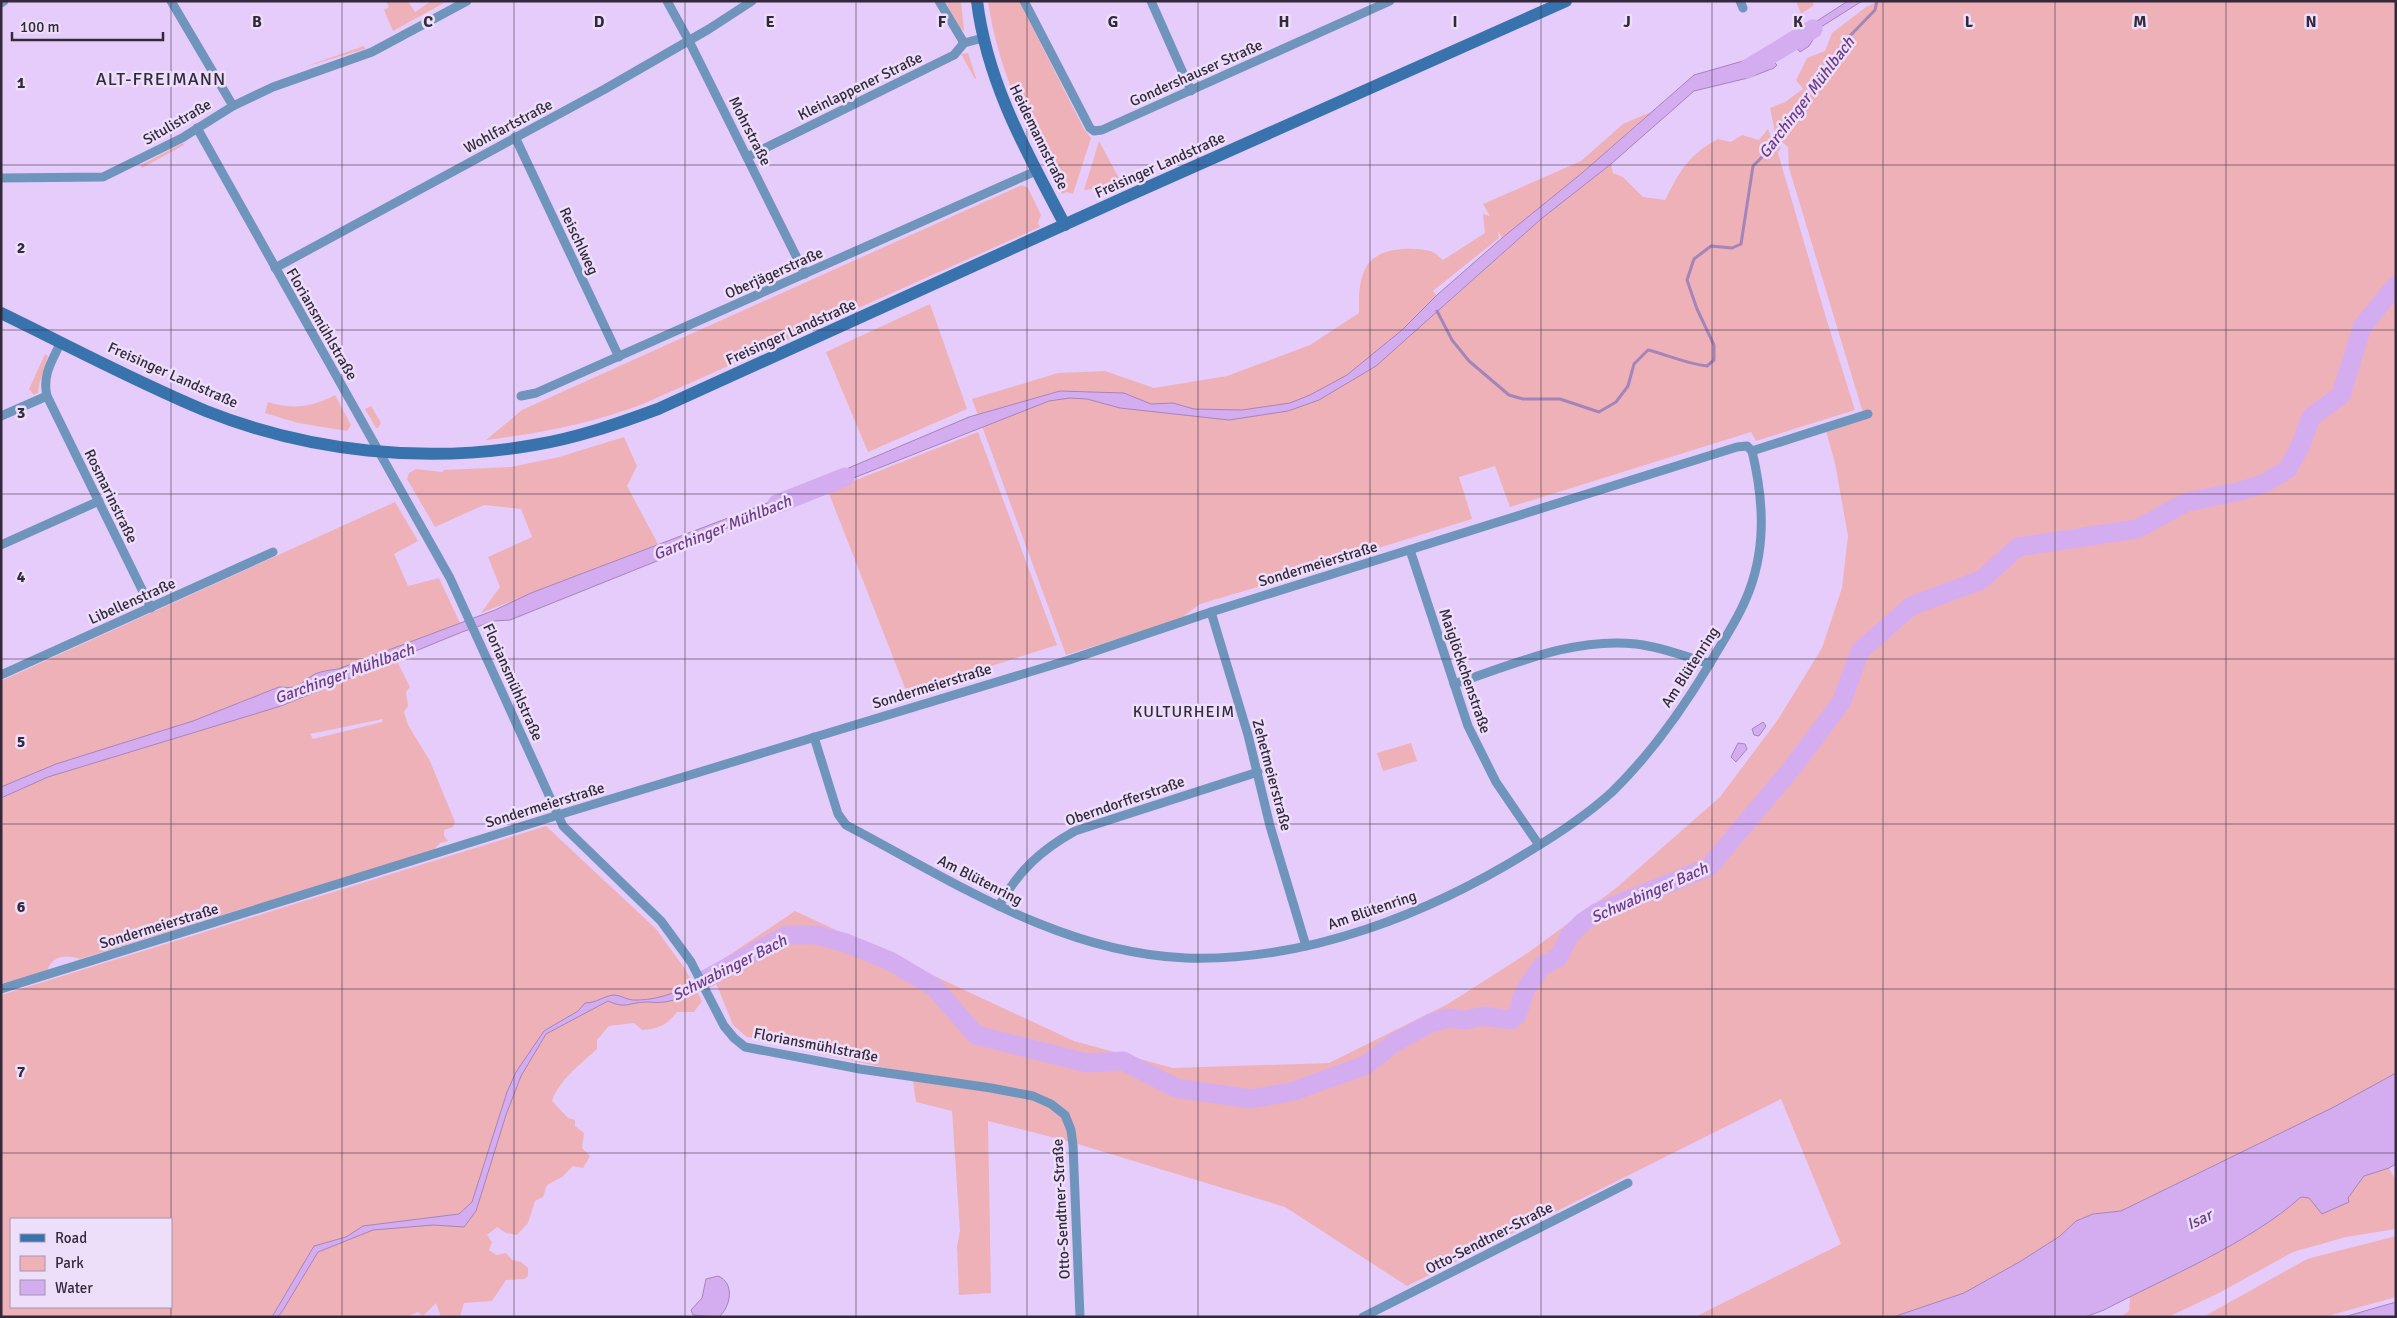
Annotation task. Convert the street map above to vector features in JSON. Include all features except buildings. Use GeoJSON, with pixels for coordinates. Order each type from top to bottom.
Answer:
{"type":"FeatureCollection","features":[{"type":"Feature","properties":{"kind":"main road","name":"Heidemannstraße"},"geometry":{"type":"LineString","coordinates":[[977,1],[984,38],[999,94],[1036,171],[1065,225]]}},
{"type":"Feature","properties":{"kind":"main road","name":"Freisinger Landstraße"},"geometry":{"type":"LineString","coordinates":[[1,313],[170,395],[238,422],[293,438],[379,451],[447,454],[483,452],[535,445],[615,425],[658,409],[1566,1]]}},
{"type":"Feature","properties":{"kind":"street"},"geometry":{"type":"LineString","coordinates":[[171,1],[233,106]]}},
{"type":"Feature","properties":{"kind":"street","name":"Situlistraße"},"geometry":{"type":"LineString","coordinates":[[1,178],[103,177],[197,128],[233,106],[302,75],[372,52],[467,1]]}},
{"type":"Feature","properties":{"kind":"street","name":"Mohrstraße"},"geometry":{"type":"LineString","coordinates":[[667,1],[690,41],[806,274]]}},
{"type":"Feature","properties":{"kind":"street","name":"Wohlfartstraße"},"geometry":{"type":"LineString","coordinates":[[275,268],[690,41],[752,1]]}},
{"type":"Feature","properties":{"kind":"street"},"geometry":{"type":"LineString","coordinates":[[939,1],[964,43]]}},
{"type":"Feature","properties":{"kind":"street","name":"Gondershauser Straße"},"geometry":{"type":"LineString","coordinates":[[1024,1],[1090,128],[1094,131],[1102,130],[1191,91],[1390,1]]}},
{"type":"Feature","properties":{"kind":"street"},"geometry":{"type":"LineString","coordinates":[[1151,1],[1191,91]]}},
{"type":"Feature","properties":{"kind":"street","name":"Kleinlappener Straße"},"geometry":{"type":"LineString","coordinates":[[747,158],[954,55],[964,43],[984,38]]}},
{"type":"Feature","properties":{"kind":"street","name":"Floriansmühlstraße"},"geometry":{"type":"LineString","coordinates":[[197,128],[423,528],[469,617],[557,815],[566,829],[640,898],[661,922],[699,975],[724,1026],[734,1038],[745,1046],[798,1058],[938,1080]]}},
{"type":"Feature","properties":{"kind":"street","name":"Reischlweg"},"geometry":{"type":"LineString","coordinates":[[515,137],[619,357]]}},
{"type":"Feature","properties":{"kind":"street","name":"Oberjägerstraße"},"geometry":{"type":"LineString","coordinates":[[521,396],[536,393],[619,357],[1036,171]]}},
{"type":"Feature","properties":{"kind":"street"},"geometry":{"type":"LineString","coordinates":[[1,416],[47,396],[44,383],[47,369],[61,342]]}},
{"type":"Feature","properties":{"kind":"street","name":"Rosmarinstraße"},"geometry":{"type":"LineString","coordinates":[[47,396],[151,608]]}},
{"type":"Feature","properties":{"kind":"street","name":"Sondermeierstraße"},"geometry":{"type":"LineString","coordinates":[[1,989],[557,815],[1069,660],[1210,612],[1737,447],[1747,446],[1752,451],[1868,414]]}},
{"type":"Feature","properties":{"kind":"street","name":"Am Blütenring"},"geometry":{"type":"LineString","coordinates":[[814,737],[841,821],[1034,923],[1069,936],[1138,953],[1184,958],[1230,958],[1306,946],[1409,914],[1489,877],[1591,810],[1632,771],[1689,697],[1746,600],[1759,558],[1762,506],[1752,451]]}},
{"type":"Feature","properties":{"kind":"street"},"geometry":{"type":"LineString","coordinates":[[1,545],[99,501]]}},
{"type":"Feature","properties":{"kind":"street","name":"Maiglöckchenstraße"},"geometry":{"type":"LineString","coordinates":[[1410,550],[1454,684],[1476,744],[1514,811],[1539,845]]}},
{"type":"Feature","properties":{"kind":"street","name":"Libellenstraße"},"geometry":{"type":"LineString","coordinates":[[1,675],[273,552]]}},
{"type":"Feature","properties":{"kind":"street","name":"Zehetmeierstraße"},"geometry":{"type":"LineString","coordinates":[[1210,612],[1258,772],[1270,826],[1306,946]]}},
{"type":"Feature","properties":{"kind":"street"},"geometry":{"type":"LineString","coordinates":[[1454,684],[1552,652],[1580,645],[1635,644],[1668,650],[1710,664]]}},
{"type":"Feature","properties":{"kind":"street","name":"Oberndorfferstraße"},"geometry":{"type":"LineString","coordinates":[[999,906],[1026,866],[1055,842],[1075,831],[1258,772]]}},
{"type":"Feature","properties":{"kind":"street","name":"Otto-Sendtner-Straße"},"geometry":{"type":"LineString","coordinates":[[938,1080],[1033,1096],[1050,1104],[1065,1115],[1071,1130],[1073,1145],[1080,1317]]}},
{"type":"Feature","properties":{"kind":"street","name":"Otto-Sendtner-Straße"},"geometry":{"type":"LineString","coordinates":[[1363,1317],[1628,1183]]}},
{"type":"Feature","properties":{"kind":"green space"},"geometry":{"type":"Polygon","coordinates":[[[386,1],[408,1],[415,12],[431,1],[444,3],[393,31],[384,10],[389,7],[386,1]]]}},
{"type":"Feature","properties":{"kind":"green space"},"geometry":{"type":"Polygon","coordinates":[[[945,1],[961,1],[964,31],[959,28],[945,1]]]}},
{"type":"Feature","properties":{"kind":"green space"},"geometry":{"type":"Polygon","coordinates":[[[988,1],[1019,1],[1084,129],[1091,138],[1073,194],[1067,192],[1062,194],[1016,101],[999,52],[988,1]]]}},
{"type":"Feature","properties":{"kind":"green space"},"geometry":{"type":"Polygon","coordinates":[[[1796,1],[1812,1],[1814,5],[1801,14],[1796,1]]]}},
{"type":"Feature","properties":{"kind":"green space"},"geometry":{"type":"Polygon","coordinates":[[[1878,1],[2396,1],[2396,1073],[2332,1108],[2121,1211],[2093,1214],[2076,1221],[2060,1236],[2021,1261],[1964,1293],[1893,1317],[1695,1317],[1841,1244],[1781,1099],[1407,1286],[1285,1207],[1071,1142],[988,1121],[991,1293],[959,1295],[957,1246],[960,1231],[952,1111],[916,1102],[912,1074],[747,1037],[733,1025],[710,968],[795,911],[1074,1041],[1173,1068],[1329,1063],[1448,1004],[1529,952],[1615,889],[1720,797],[1777,721],[1822,648],[1842,588],[1848,536],[1835,463],[1826,431],[1857,422],[1863,413],[1789,168],[1788,147],[1776,137],[1770,108],[1785,102],[1803,89],[1796,80],[1807,58],[1825,51],[1832,33],[1866,7],[1878,1]]]}},
{"type":"Feature","properties":{"kind":"green space"},"geometry":{"type":"Polygon","coordinates":[[[364,46],[365,49],[301,68],[364,46]]]}},
{"type":"Feature","properties":{"kind":"green space"},"geometry":{"type":"Polygon","coordinates":[[[968,53],[976,78],[975,79],[961,54],[968,53]]]}},
{"type":"Feature","properties":{"kind":"green space"},"geometry":{"type":"Polygon","coordinates":[[[1651,112],[1582,173],[1502,238],[1498,231],[1499,238],[1433,291],[1444,306],[1541,219],[1611,164],[1613,173],[1623,177],[1643,197],[1665,200],[1675,180],[1699,151],[1718,139],[1731,142],[1742,135],[1759,140],[1768,129],[1771,138],[1781,147],[1778,153],[1855,410],[1756,441],[1751,432],[1510,507],[1495,466],[1459,477],[1472,519],[1359,554],[1360,557],[1200,604],[1180,619],[1066,655],[972,399],[1058,373],[1105,371],[1154,388],[1227,376],[1310,345],[1359,313],[1362,276],[1368,264],[1374,258],[1389,251],[1415,249],[1435,253],[1443,260],[1485,233],[1483,214],[1490,216],[1483,204],[1581,161],[1623,124],[1651,112]]]}},
{"type":"Feature","properties":{"kind":"green space"},"geometry":{"type":"Polygon","coordinates":[[[1099,141],[1120,180],[1099,188],[1084,190],[1099,141]]]}},
{"type":"Feature","properties":{"kind":"green space"},"geometry":{"type":"Polygon","coordinates":[[[183,143],[184,145],[142,168],[141,165],[183,143]]]}},
{"type":"Feature","properties":{"kind":"green space"},"geometry":{"type":"Polygon","coordinates":[[[1022,185],[1028,188],[1041,215],[1038,223],[1040,227],[643,404],[565,427],[486,440],[522,410],[1022,185]]]}},
{"type":"Feature","properties":{"kind":"green space"},"geometry":{"type":"Polygon","coordinates":[[[930,304],[967,409],[868,452],[826,352],[930,304]]]}},
{"type":"Feature","properties":{"kind":"green space"},"geometry":{"type":"Polygon","coordinates":[[[45,354],[48,356],[38,393],[34,395],[29,389],[45,354]]]}},
{"type":"Feature","properties":{"kind":"green space"},"geometry":{"type":"Polygon","coordinates":[[[335,395],[351,425],[347,431],[298,423],[265,413],[268,402],[286,406],[302,406],[310,405],[335,395]]]}},
{"type":"Feature","properties":{"kind":"green space"},"geometry":{"type":"Polygon","coordinates":[[[371,406],[381,423],[378,428],[376,428],[365,409],[371,406]]]}},
{"type":"Feature","properties":{"kind":"green space"},"geometry":{"type":"Polygon","coordinates":[[[978,432],[1057,645],[907,693],[828,491],[978,432]]]}},
{"type":"Feature","properties":{"kind":"green space"},"geometry":{"type":"Polygon","coordinates":[[[624,437],[637,466],[627,486],[658,544],[481,613],[500,587],[488,557],[532,537],[521,509],[484,505],[435,527],[407,479],[409,473],[416,469],[442,472],[444,470],[511,467],[559,457],[624,437]]]}},
{"type":"Feature","properties":{"kind":"green space"},"geometry":{"type":"Polygon","coordinates":[[[395,502],[418,541],[394,554],[408,586],[439,578],[460,623],[338,669],[314,675],[307,682],[293,688],[279,687],[193,721],[56,764],[1,787],[1,681],[395,502]]]}},
{"type":"Feature","properties":{"kind":"green space"},"geometry":{"type":"Polygon","coordinates":[[[396,659],[410,687],[406,692],[408,706],[404,712],[408,725],[430,761],[455,822],[453,827],[444,830],[444,836],[448,841],[440,843],[434,850],[80,959],[65,957],[56,959],[47,971],[1,984],[1,798],[48,777],[281,706],[396,659]],[[383,719],[310,734],[313,739],[382,722],[383,719]]]}},
{"type":"Feature","properties":{"kind":"green space"},"geometry":{"type":"Polygon","coordinates":[[[1411,743],[1417,761],[1383,771],[1377,753],[1411,743]]]}},
{"type":"Feature","properties":{"kind":"green space"},"geometry":{"type":"Polygon","coordinates":[[[546,826],[656,929],[685,969],[702,1001],[694,1012],[677,1012],[662,1026],[653,1029],[642,1030],[634,1023],[609,1026],[597,1040],[597,1049],[560,1086],[552,1101],[568,1118],[575,1120],[575,1126],[584,1133],[582,1148],[590,1156],[583,1168],[573,1166],[562,1177],[547,1185],[543,1197],[535,1201],[528,1223],[517,1235],[506,1233],[497,1227],[487,1235],[492,1242],[489,1250],[496,1255],[506,1253],[512,1260],[521,1262],[528,1268],[528,1276],[524,1279],[506,1280],[492,1301],[464,1303],[460,1317],[441,1317],[436,1303],[423,1316],[418,1312],[407,1317],[1,1317],[1,995],[546,826]]]}},
{"type":"Feature","properties":{"kind":"green space"},"geometry":{"type":"Polygon","coordinates":[[[2389,1168],[2396,1181],[2396,1229],[2346,1237],[2293,1252],[2217,1294],[2168,1317],[2120,1317],[2129,1311],[2130,1296],[2219,1252],[2263,1226],[2301,1197],[2309,1197],[2322,1214],[2347,1198],[2364,1176],[2389,1168]]]}},
{"type":"Feature","properties":{"kind":"green space"},"geometry":{"type":"Polygon","coordinates":[[[2396,1236],[2396,1297],[2324,1317],[2203,1317],[2307,1259],[2396,1236]]]}},
{"type":"Feature","properties":{"kind":"water"},"geometry":{"type":"Polygon","coordinates":[[[1848,1],[1862,1],[1821,27],[1809,46],[1800,52],[1789,39],[1848,1]]]}},
{"type":"Feature","properties":{"kind":"water"},"geometry":{"type":"Polygon","coordinates":[[[1767,55],[1777,65],[1774,68],[1748,78],[1694,91],[1611,164],[1541,219],[1376,366],[1319,400],[1288,411],[1229,420],[1120,408],[1087,399],[1070,398],[1049,401],[823,490],[818,481],[969,417],[1060,391],[1124,393],[1151,404],[1173,403],[1194,409],[1242,410],[1290,403],[1310,395],[1347,375],[1402,330],[1437,295],[1502,238],[1582,173],[1694,75],[1743,61],[1764,58],[1767,55]]]}},
{"type":"Feature","properties":{"kind":"water"},"geometry":{"type":"Polygon","coordinates":[[[797,489],[801,499],[676,548],[662,559],[510,620],[494,621],[462,632],[281,706],[48,777],[1,798],[1,787],[56,764],[193,721],[279,687],[299,685],[315,674],[338,669],[495,610],[531,593],[770,502],[797,489]]]}},
{"type":"Feature","properties":{"kind":"water"},"geometry":{"type":"Polygon","coordinates":[[[1763,722],[1766,726],[1759,736],[1754,735],[1752,729],[1763,722]]]}},
{"type":"Feature","properties":{"kind":"water"},"geometry":{"type":"Polygon","coordinates":[[[1738,743],[1745,744],[1747,749],[1736,762],[1731,757],[1738,743]]]}},
{"type":"Feature","properties":{"kind":"water"},"geometry":{"type":"Polygon","coordinates":[[[727,963],[730,968],[707,984],[683,997],[665,1002],[623,1005],[608,1001],[546,1034],[521,1076],[506,1115],[476,1211],[464,1227],[433,1225],[373,1230],[318,1252],[283,1310],[278,1317],[272,1317],[314,1246],[346,1237],[363,1226],[459,1214],[472,1202],[507,1092],[516,1072],[544,1031],[578,1011],[585,1003],[614,995],[633,1000],[671,994],[705,977],[727,963]]]}},
{"type":"Feature","properties":{"kind":"water","name":"Isar"},"geometry":{"type":"Polygon","coordinates":[[[2396,1073],[2396,1164],[2364,1176],[2348,1198],[2349,1202],[2322,1214],[2309,1198],[2301,1197],[2257,1230],[2232,1245],[2104,1310],[2085,1317],[1893,1317],[1964,1293],[2021,1261],[2060,1236],[2076,1221],[2093,1214],[2121,1211],[2332,1108],[2396,1073]]]}},
{"type":"Feature","properties":{"kind":"water"},"geometry":{"type":"Polygon","coordinates":[[[718,1276],[723,1279],[729,1289],[728,1301],[723,1312],[719,1317],[693,1315],[691,1310],[702,1298],[706,1279],[718,1276]]]}},
{"type":"Feature","properties":{"kind":"water"},"geometry":{"type":"Polygon","coordinates":[[[2396,1302],[2396,1317],[2344,1317],[2396,1302]]]}},
{"type":"Feature","properties":{"kind":"waterway","name":"Garchinger Mühlbach"},"geometry":{"type":"LineString","coordinates":[[1437,311],[1452,340],[1469,361],[1509,395],[1523,399],[1560,399],[1599,412],[1616,402],[1628,386],[1634,364],[1648,350],[1707,366],[1714,360],[1714,345],[1697,309],[1687,280],[1694,259],[1711,246],[1732,248],[1741,244],[1753,166],[1770,149],[1845,41],[1875,10],[1877,1]]}},
{"type":"Feature","properties":{"kind":"waterway","name":"Garchinger Mühlbach"},"geometry":{"type":"LineString","coordinates":[[1747,69],[1813,29]]}},
{"type":"Feature","properties":{"kind":"waterway","name":"Schwabinger Bach"},"geometry":{"type":"LineString","coordinates":[[706,979],[786,935],[816,935],[846,943],[890,961],[934,987],[976,1035],[1087,1063],[1123,1061],[1176,1088],[1250,1099],[1291,1092],[1366,1065],[1394,1043],[1431,1023],[1449,1018],[1465,1020],[1484,1016],[1511,1020],[1517,1015],[1525,990],[1542,966],[1559,957],[1569,936],[1583,922],[1598,912],[1709,867],[1792,768],[1842,701],[1860,651],[1911,606],[1981,580],[2018,547],[2137,529],[2187,502],[2241,491],[2265,483],[2288,469],[2301,444],[2311,417],[2341,395],[2362,327],[2396,285]]}},
{"type":"Feature","properties":{"kind":"waterway","name":"Garchinger Mühlbach"},"geometry":{"type":"LineString","coordinates":[[777,504],[845,477]]}},
{"type":"Feature","properties":{"kind":"district","name":"ALT-FREIMANN"},"geometry":{"type":"Point","coordinates":[161,79]}},
{"type":"Feature","properties":{"kind":"district","name":"KULTURHEIM"},"geometry":{"type":"Point","coordinates":[1184,711]}}]}
